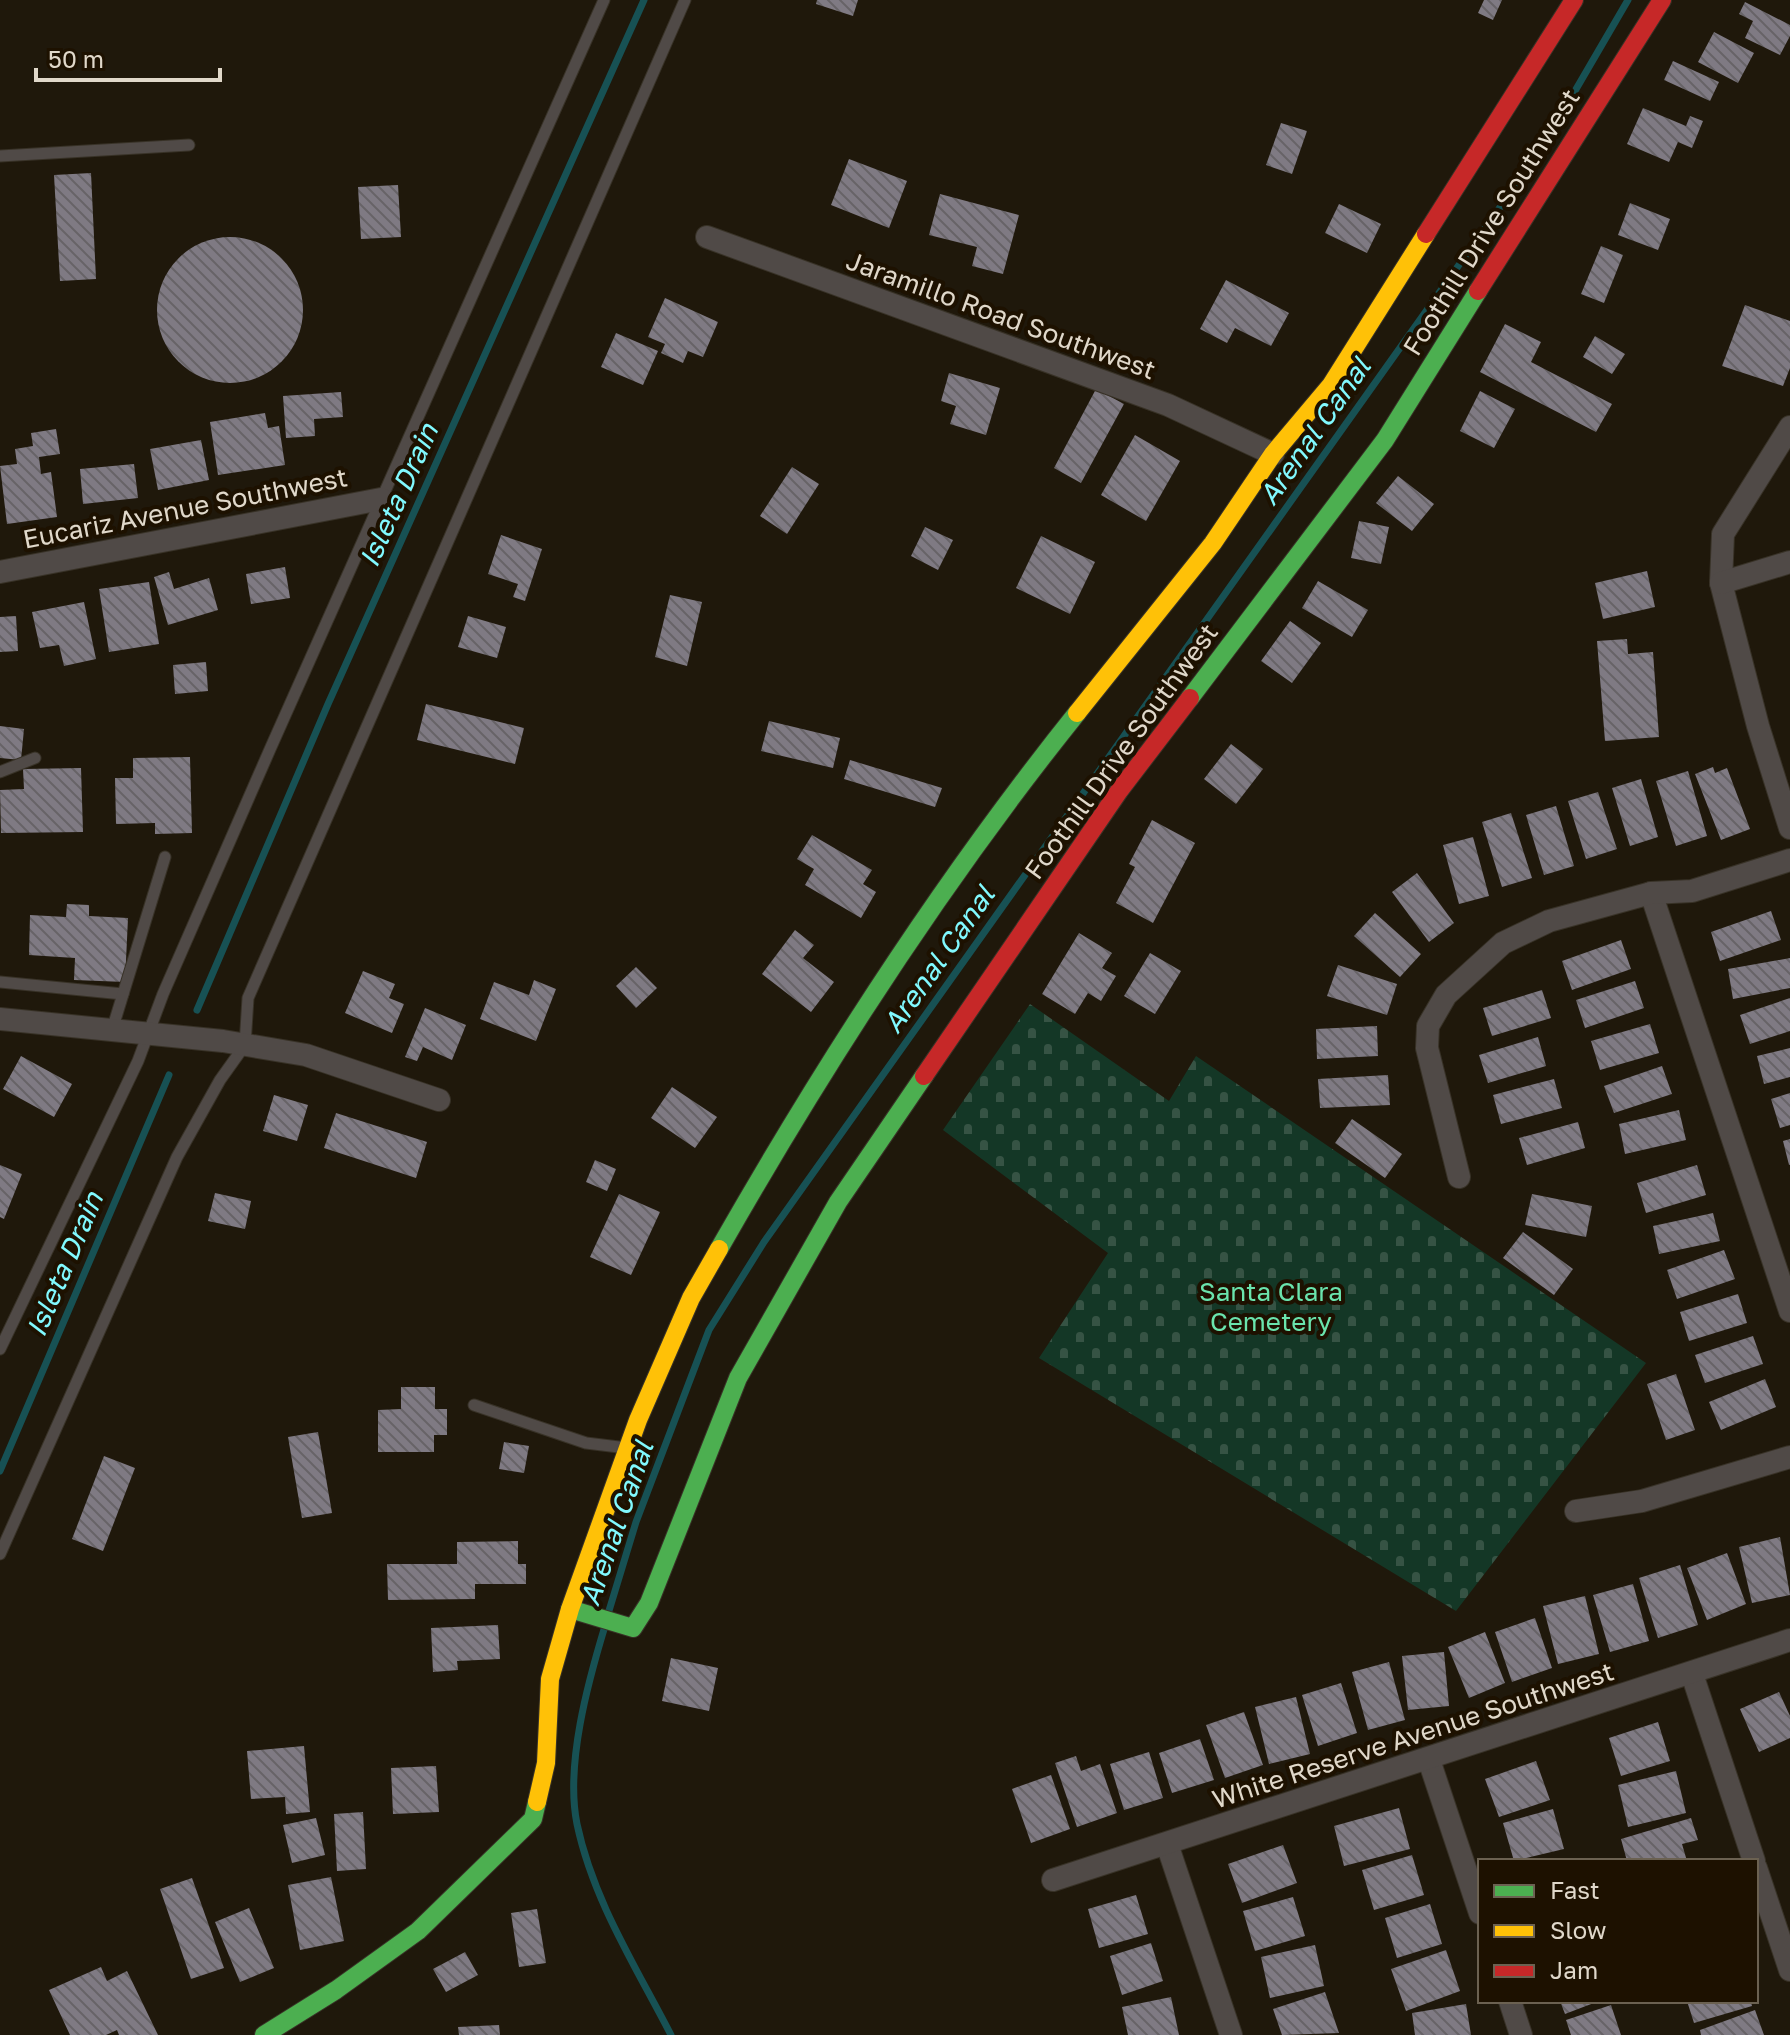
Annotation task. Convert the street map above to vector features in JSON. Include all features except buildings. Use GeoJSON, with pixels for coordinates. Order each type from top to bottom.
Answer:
{"type":"FeatureCollection","features":[{"type":"Feature","properties":{"kind":"street","name":"Foothill Drive Southwest"},"geometry":{"type":"LineString","coordinates":[[264,2035],[336,1990],[418,1931],[533,1819],[546,1763],[550,1679],[576,1610],[627,1448],[691,1298],[788,1128],[956,875],[1067,725],[1213,543],[1273,454],[1339,372],[1574,0]]}},
{"type":"Feature","properties":{"kind":"street","name":"Foothill Drive Southwest"},"geometry":{"type":"LineString","coordinates":[[576,1610],[633,1628],[649,1603],[738,1378],[838,1202],[1119,791],[1385,440],[1662,0]]}},
{"type":"Feature","properties":{"kind":"street","name":"Jaramillo Road Southwest"},"geometry":{"type":"LineString","coordinates":[[707,237],[1168,405],[1273,454]]}},
{"type":"Feature","properties":{"kind":"street"},"geometry":{"type":"LineString","coordinates":[[1790,427],[1723,534],[1721,583],[1758,726],[1790,828]]}},
{"type":"Feature","properties":{"kind":"street","name":"Eucariz Avenue Southwest"},"geometry":{"type":"LineString","coordinates":[[0,572],[381,499]]}},
{"type":"Feature","properties":{"kind":"street"},"geometry":{"type":"LineString","coordinates":[[1721,583],[1790,562]]}},
{"type":"Feature","properties":{"kind":"street"},"geometry":{"type":"LineString","coordinates":[[1459,1177],[1427,1048],[1428,1026],[1446,995],[1503,943],[1549,921],[1651,893],[1692,891],[1790,860]]}},
{"type":"Feature","properties":{"kind":"street"},"geometry":{"type":"LineString","coordinates":[[1651,893],[1790,1311]]}},
{"type":"Feature","properties":{"kind":"street"},"geometry":{"type":"LineString","coordinates":[[0,1019],[245,1045],[306,1055],[439,1100]]}},
{"type":"Feature","properties":{"kind":"street"},"geometry":{"type":"LineString","coordinates":[[1576,1511],[1642,1501],[1790,1457]]}},
{"type":"Feature","properties":{"kind":"street","name":"White Reserve Avenue Southwest"},"geometry":{"type":"LineString","coordinates":[[1053,1880],[1790,1640]]}},
{"type":"Feature","properties":{"kind":"street"},"geometry":{"type":"LineString","coordinates":[[1692,1674],[1753,1859]]}},
{"type":"Feature","properties":{"kind":"street"},"geometry":{"type":"LineString","coordinates":[[1429,1760],[1478,1907]]}},
{"type":"Feature","properties":{"kind":"street"},"geometry":{"type":"LineString","coordinates":[[1167,1844],[1231,2035]]}},
{"type":"Feature","properties":{"kind":"street"},"geometry":{"type":"LineString","coordinates":[[1758,1874],[1790,1970]]}},
{"type":"Feature","properties":{"kind":"street"},"geometry":{"type":"LineString","coordinates":[[1511,2003],[1521,2035]]}},
{"type":"Feature","properties":{"kind":"lane"},"geometry":{"type":"LineString","coordinates":[[0,1349],[148,1034],[381,499],[604,0]]}},
{"type":"Feature","properties":{"kind":"lane"},"geometry":{"type":"LineString","coordinates":[[0,1554],[177,1157],[220,1080],[245,1045],[248,998],[685,0]]}},
{"type":"Feature","properties":{"kind":"lane"},"geometry":{"type":"LineString","coordinates":[[0,156],[189,145]]}},
{"type":"Feature","properties":{"kind":"lane"},"geometry":{"type":"LineString","coordinates":[[0,772],[35,758]]}},
{"type":"Feature","properties":{"kind":"lane"},"geometry":{"type":"LineString","coordinates":[[112,1030],[165,857]]}},
{"type":"Feature","properties":{"kind":"lane"},"geometry":{"type":"LineString","coordinates":[[0,982],[123,994]]}},
{"type":"Feature","properties":{"kind":"lane"},"geometry":{"type":"LineString","coordinates":[[474,1405],[586,1443],[627,1448]]}},
{"type":"Feature","properties":{"kind":"green space","name":"Santa Clara Cemetery"},"geometry":{"type":"Polygon","coordinates":[[[1030,1004],[1169,1101],[1196,1056],[1646,1363],[1456,1611],[1039,1358],[1108,1253],[943,1130],[1030,1004]]]}},
{"type":"Feature","properties":{"kind":"waterway","name":"Isleta Drain"},"geometry":{"type":"LineString","coordinates":[[197,1010],[328,704],[644,0]]}},
{"type":"Feature","properties":{"kind":"waterway","name":"Arenal Canal"},"geometry":{"type":"LineString","coordinates":[[608,1614],[636,1522],[709,1330],[764,1242],[1540,151],[1628,0]]}},
{"type":"Feature","properties":{"kind":"waterway","name":"Isleta Drain"},"geometry":{"type":"LineString","coordinates":[[0,1471],[169,1075]]}},
{"type":"Feature","properties":{"kind":"waterway","name":"Arenal Canal"},"geometry":{"type":"LineString","coordinates":[[605,1626],[576,1750],[574,1801],[577,1824],[584,1852],[605,1906],[671,2035]]}},
{"type":"Feature","properties":{"kind":"traffic: fast"},"geometry":{"type":"LineString","coordinates":[[1190,698],[1385,440],[1478,291]]}},
{"type":"Feature","properties":{"kind":"traffic: fast"},"geometry":{"type":"LineString","coordinates":[[719,1249],[801,1110],[888,974],[979,841],[1077,713]]}},
{"type":"Feature","properties":{"kind":"traffic: fast"},"geometry":{"type":"LineString","coordinates":[[570,1609],[633,1628],[649,1603],[738,1378],[838,1202],[924,1076]]}},
{"type":"Feature","properties":{"kind":"traffic: fast"},"geometry":{"type":"LineString","coordinates":[[264,2035],[336,1990],[418,1931],[533,1819],[537,1802]]}},
{"type":"Feature","properties":{"kind":"traffic: slow"},"geometry":{"type":"LineString","coordinates":[[1077,713],[1213,543],[1273,454],[1331,385],[1426,234]]}},
{"type":"Feature","properties":{"kind":"traffic: slow"},"geometry":{"type":"LineString","coordinates":[[537,1802],[546,1763],[550,1679],[570,1609],[638,1420],[691,1298],[719,1249]]}},
{"type":"Feature","properties":{"kind":"traffic: jam"},"geometry":{"type":"LineString","coordinates":[[1426,234],[1574,0]]}},
{"type":"Feature","properties":{"kind":"traffic: jam"},"geometry":{"type":"LineString","coordinates":[[1478,291],[1662,0]]}},
{"type":"Feature","properties":{"kind":"traffic: jam"},"geometry":{"type":"LineString","coordinates":[[924,1076],[1119,791],[1190,698]]}}]}
